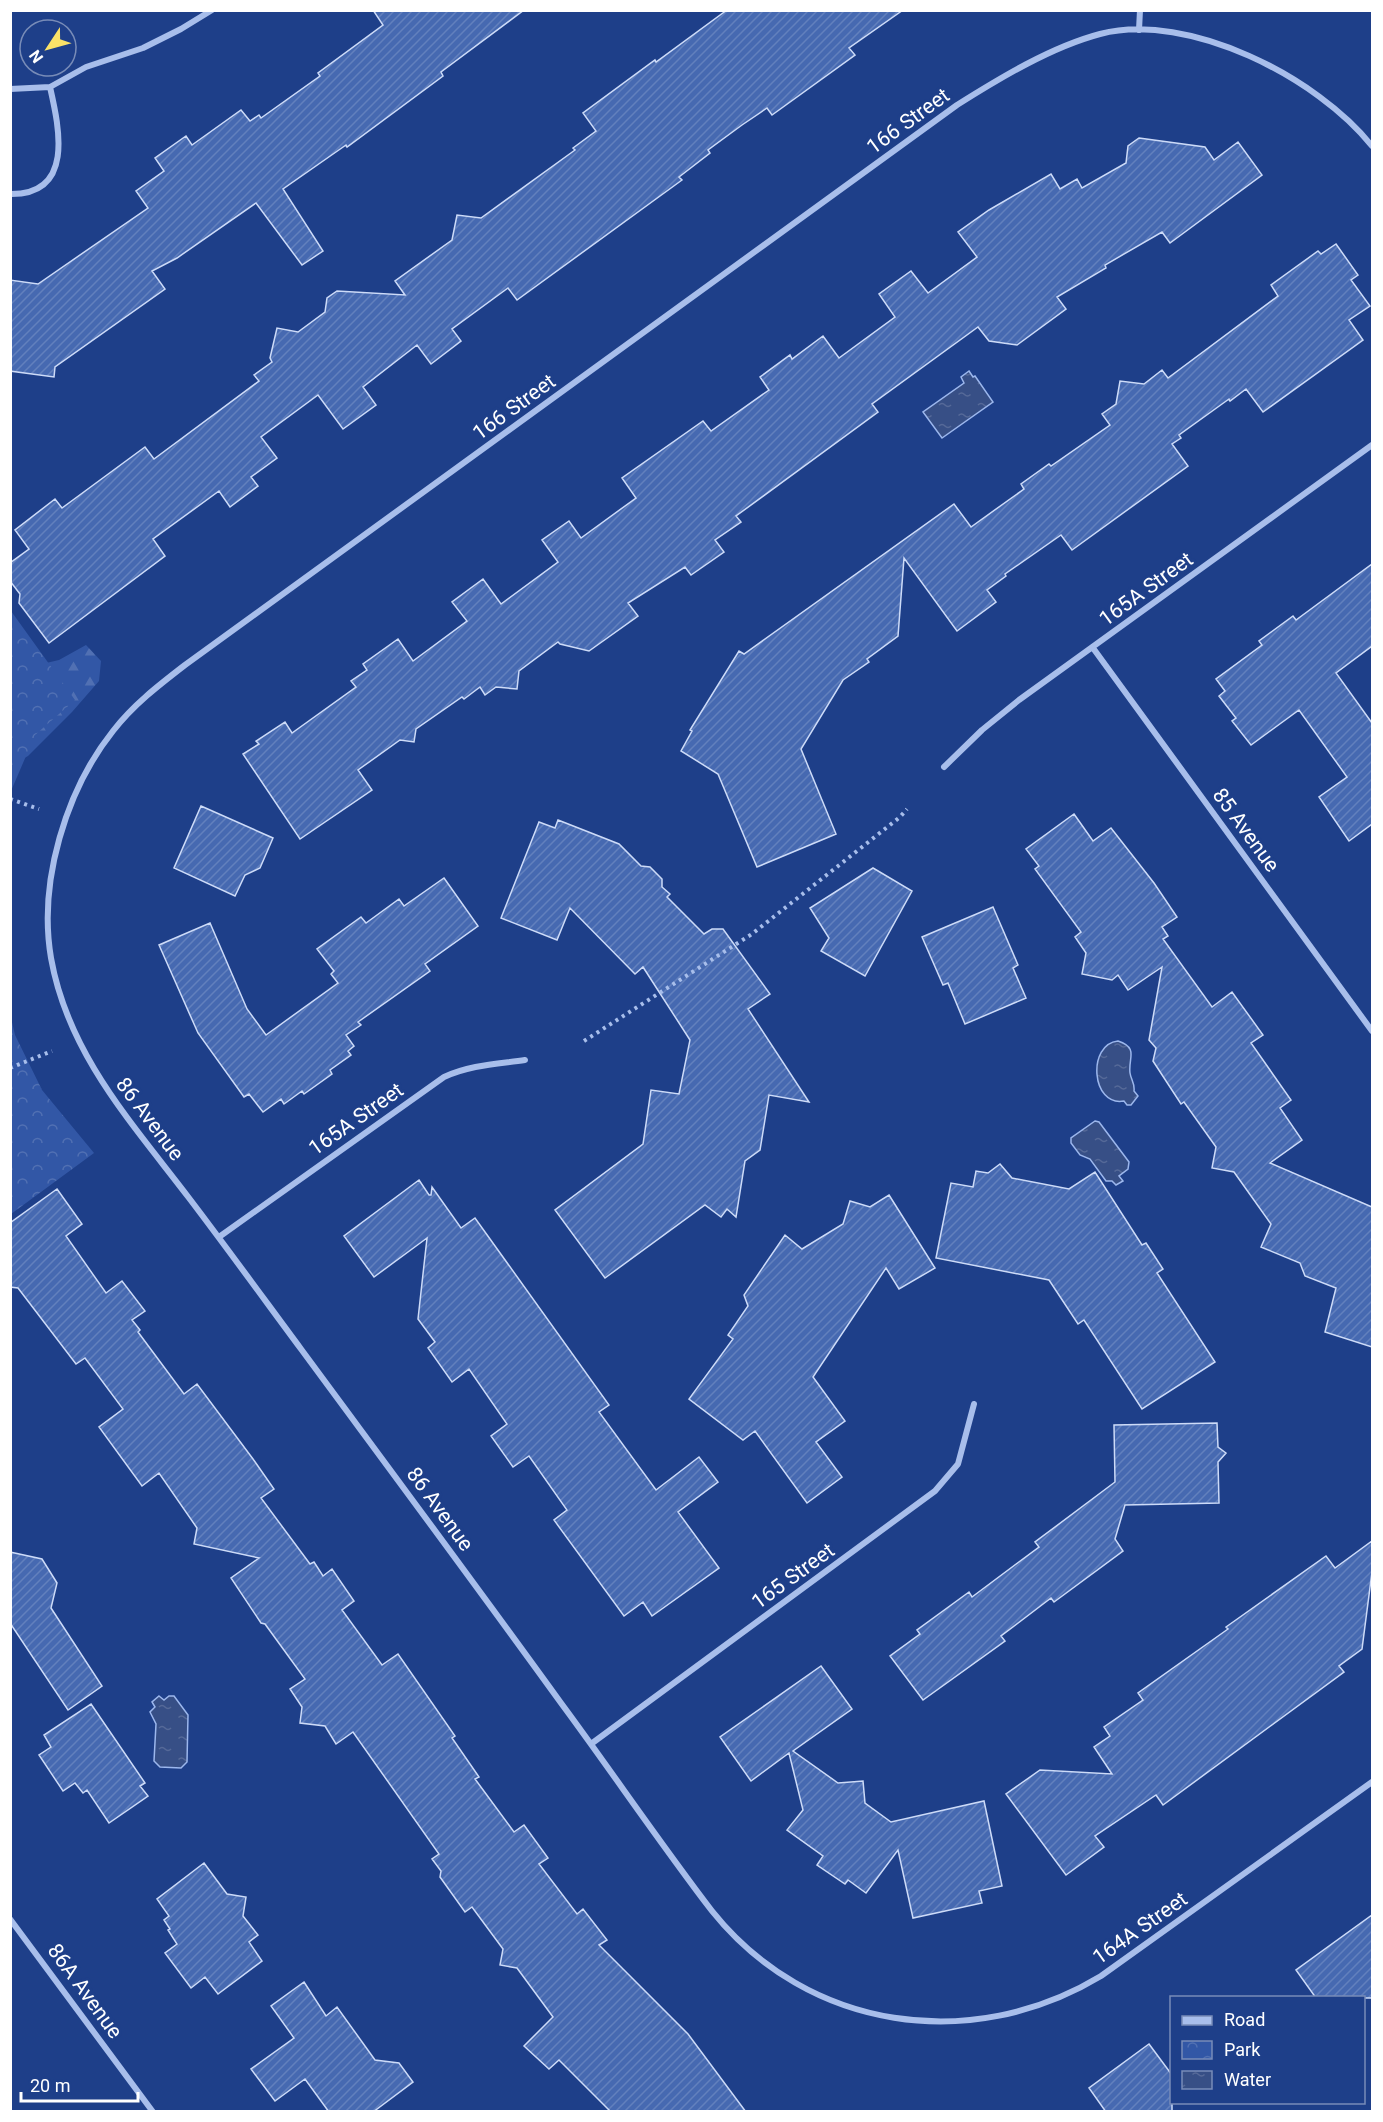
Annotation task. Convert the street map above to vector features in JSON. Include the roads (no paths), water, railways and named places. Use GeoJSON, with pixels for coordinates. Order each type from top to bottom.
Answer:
{"type":"FeatureCollection","features":[{"type":"Feature","properties":{"kind":"street"},"geometry":{"type":"LineString","coordinates":[[10,89],[50,87],[86,67],[153,43],[212,10]]}},
{"type":"Feature","properties":{"kind":"street"},"geometry":{"type":"LineString","coordinates":[[1139,30],[1140,10]]}},
{"type":"Feature","properties":{"kind":"street","name":"166 Street"},"geometry":{"type":"LineString","coordinates":[[50,935],[52,871],[60,831],[71,803],[87,769],[103,744],[125,716],[150,693],[957,105],[993,82],[1072,44],[1100,34],[1139,30],[1183,34],[1241,52],[1278,70],[1310,90],[1351,124],[1372,146]]}},
{"type":"Feature","properties":{"kind":"street"},"geometry":{"type":"LineString","coordinates":[[10,194],[28,192],[38,188],[52,174],[57,165],[60,144],[50,87]]}},
{"type":"Feature","properties":{"kind":"street","name":"165A Street"},"geometry":{"type":"LineString","coordinates":[[944,767],[995,719],[1372,445]]}},
{"type":"Feature","properties":{"kind":"street","name":"85 Avenue"},"geometry":{"type":"LineString","coordinates":[[1093,648],[1372,1031]]}},
{"type":"Feature","properties":{"kind":"street","name":"86 Avenue"},"geometry":{"type":"LineString","coordinates":[[50,935],[52,961],[62,1002],[78,1042],[107,1089],[219,1237],[700,1896],[738,1941],[767,1965],[806,1990],[848,2008],[896,2018]]}},
{"type":"Feature","properties":{"kind":"street","name":"165A Street"},"geometry":{"type":"LineString","coordinates":[[219,1237],[444,1077],[471,1067],[525,1060]]}},
{"type":"Feature","properties":{"kind":"street","name":"165 Street"},"geometry":{"type":"LineString","coordinates":[[591,1744],[935,1491],[958,1464],[974,1404]]}},
{"type":"Feature","properties":{"kind":"street","name":"164A Street"},"geometry":{"type":"LineString","coordinates":[[896,2018],[946,2022],[990,2018],[1029,2009],[1084,1986],[1150,1942],[1372,1782]]}},
{"type":"Feature","properties":{"kind":"street","name":"86A Avenue"},"geometry":{"type":"LineString","coordinates":[[10,1919],[153,2112]]}},
{"type":"Feature","properties":{"kind":"water"},"geometry":{"type":"Polygon","coordinates":[[[969,371],[993,402],[942,438],[923,412],[964,383],[961,377],[969,371]]]}},
{"type":"Feature","properties":{"kind":"water"},"geometry":{"type":"Polygon","coordinates":[[[1118,1041],[1128,1047],[1131,1054],[1130,1073],[1134,1091],[1138,1096],[1131,1105],[1105,1095],[1099,1085],[1097,1074],[1101,1052],[1108,1045],[1118,1041]]]}},
{"type":"Feature","properties":{"kind":"water"},"geometry":{"type":"Polygon","coordinates":[[[1095,1121],[1099,1122],[1129,1162],[1128,1169],[1119,1176],[1123,1181],[1116,1185],[1112,1181],[1106,1181],[1090,1159],[1080,1155],[1071,1143],[1071,1138],[1095,1121]]]}},
{"type":"Feature","properties":{"kind":"water"},"geometry":{"type":"Polygon","coordinates":[[[159,1696],[164,1700],[169,1696],[174,1696],[188,1715],[187,1762],[181,1768],[160,1767],[154,1761],[156,1724],[150,1712],[155,1707],[152,1702],[159,1696]]]}}]}
